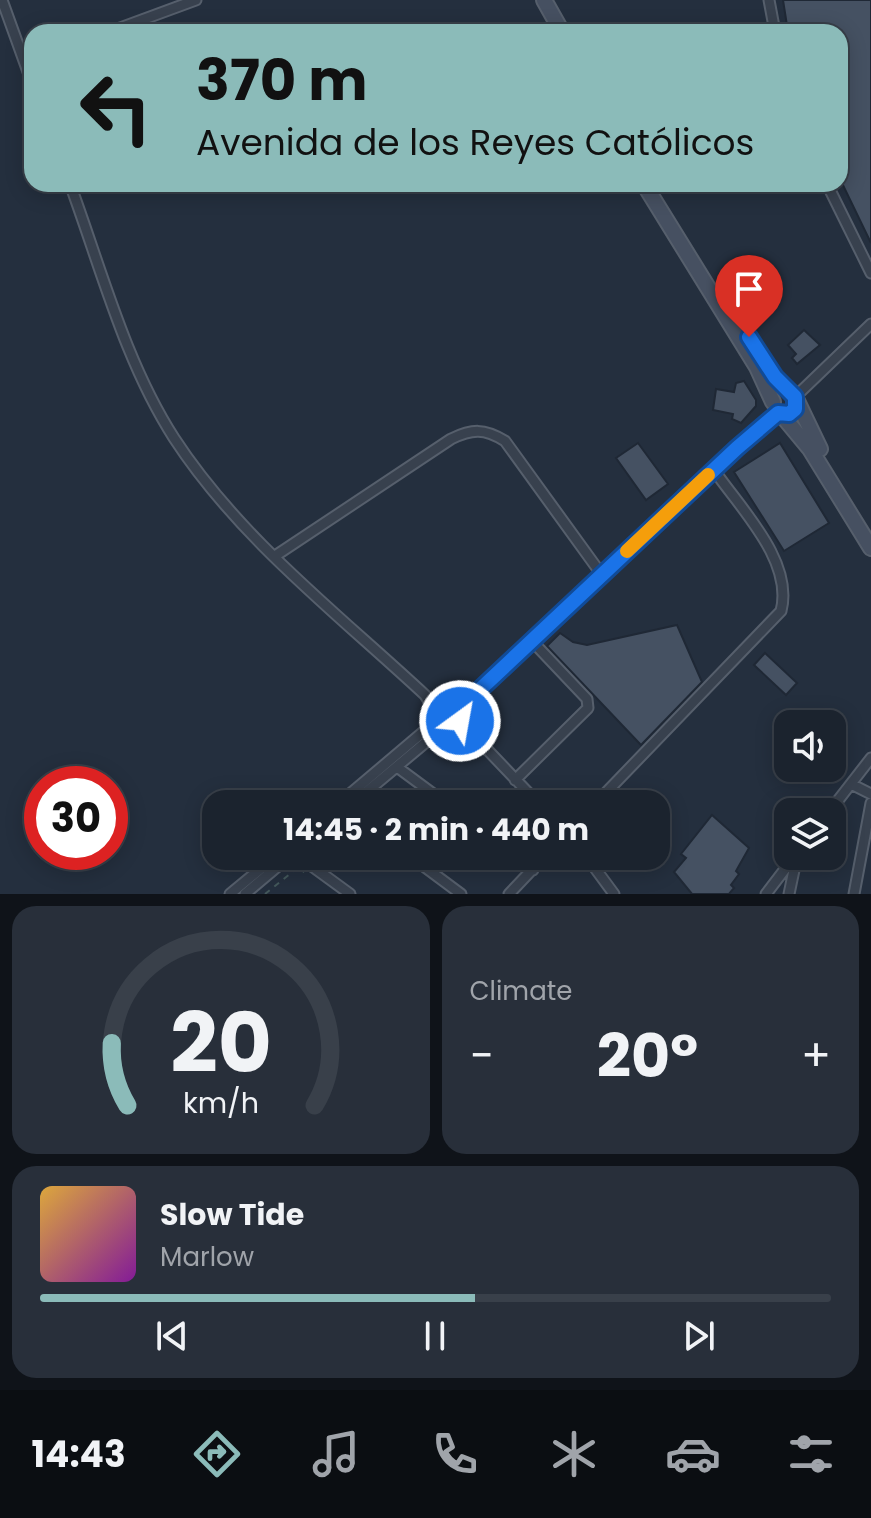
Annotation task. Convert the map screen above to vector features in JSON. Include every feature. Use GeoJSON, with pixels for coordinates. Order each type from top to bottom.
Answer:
{"type":"FeatureCollection","features":[{"type":"Feature","properties":{"kind":"street"},"geometry":{"type":"LineString","coordinates":[[2,0],[24,52]]}},
{"type":"Feature","properties":{"kind":"street"},"geometry":{"type":"LineString","coordinates":[[131,24],[196,0]]}},
{"type":"Feature","properties":{"kind":"street"},"geometry":{"type":"LineString","coordinates":[[535,0],[548,24]]}},
{"type":"Feature","properties":{"kind":"street"},"geometry":{"type":"LineString","coordinates":[[544,0],[558,24]]}},
{"type":"Feature","properties":{"kind":"street"},"geometry":{"type":"LineString","coordinates":[[769,0],[774,24]]}},
{"type":"Feature","properties":{"kind":"street"},"geometry":{"type":"LineString","coordinates":[[73,192],[135,359],[174,437],[228,509],[425,695],[446,721],[471,734],[525,790]]}},
{"type":"Feature","properties":{"kind":"street"},"geometry":{"type":"LineString","coordinates":[[649,192],[757,367],[778,410],[810,449],[871,548]]}},
{"type":"Feature","properties":{"kind":"street"},"geometry":{"type":"LineString","coordinates":[[658,192],[775,377],[795,397],[810,433],[871,531]]}},
{"type":"Feature","properties":{"kind":"street"},"geometry":{"type":"LineString","coordinates":[[831,192],[871,273]]}},
{"type":"Feature","properties":{"kind":"street"},"geometry":{"type":"LineString","coordinates":[[778,410],[792,412],[795,397],[871,324]]}},
{"type":"Feature","properties":{"kind":"street"},"geometry":{"type":"LineString","coordinates":[[369,790],[778,410]]}},
{"type":"Feature","properties":{"kind":"street"},"geometry":{"type":"LineString","coordinates":[[275,556],[451,439],[469,431],[489,431],[513,452],[602,575]]}},
{"type":"Feature","properties":{"kind":"street"},"geometry":{"type":"LineString","coordinates":[[608,790],[781,611],[784,586],[773,559],[714,470]]}},
{"type":"Feature","properties":{"kind":"street"},"geometry":{"type":"LineString","coordinates":[[515,780],[588,708],[587,699],[532,641]]}},
{"type":"Feature","properties":{"kind":"street"},"geometry":{"type":"LineString","coordinates":[[425,695],[444,703],[446,721]]}},
{"type":"Feature","properties":{"kind":"street"},"geometry":{"type":"LineString","coordinates":[[356,790],[446,721]]}},
{"type":"Feature","properties":{"kind":"street"},"geometry":{"type":"LineString","coordinates":[[840,798],[871,758]]}},
{"type":"Feature","properties":{"kind":"street"},"geometry":{"type":"LineString","coordinates":[[397,767],[428,790]]}},
{"type":"Feature","properties":{"kind":"street"},"geometry":{"type":"LineString","coordinates":[[851,784],[871,794]]}},
{"type":"Feature","properties":{"kind":"street"},"geometry":{"type":"LineString","coordinates":[[854,894],[871,803]]}},
{"type":"Feature","properties":{"kind":"street"},"geometry":{"type":"LineString","coordinates":[[230,894],[259,870]]}},
{"type":"Feature","properties":{"kind":"street"},"geometry":{"type":"LineString","coordinates":[[245,894],[273,870]]}},
{"type":"Feature","properties":{"kind":"street"},"geometry":{"type":"LineString","coordinates":[[317,870],[350,894]]}},
{"type":"Feature","properties":{"kind":"street"},"geometry":{"type":"LineString","coordinates":[[429,870],[461,894]]}},
{"type":"Feature","properties":{"kind":"street"},"geometry":{"type":"LineString","coordinates":[[509,894],[533,870]]}},
{"type":"Feature","properties":{"kind":"street"},"geometry":{"type":"LineString","coordinates":[[596,870],[614,894]]}},
{"type":"Feature","properties":{"kind":"street"},"geometry":{"type":"LineString","coordinates":[[766,894],[785,870]]}},
{"type":"Feature","properties":{"kind":"street"},"geometry":{"type":"LineString","coordinates":[[789,894],[793,870]]}},
{"type":"Feature","properties":{"kind":"path"},"geometry":{"type":"LineString","coordinates":[[265,894],[295,870]]}},
{"type":"Feature","properties":{"kind":"building"},"geometry":{"type":"Polygon","coordinates":[[[783,0],[871,0],[871,243],[846,192],[848,24],[787,24],[783,0]]]}},
{"type":"Feature","properties":{"kind":"building"},"geometry":{"type":"Polygon","coordinates":[[[804,330],[820,345],[797,364],[792,358],[796,354],[788,345],[804,330]]]}},
{"type":"Feature","properties":{"kind":"building"},"geometry":{"type":"Polygon","coordinates":[[[744,381],[756,400],[756,406],[741,423],[732,419],[733,414],[713,410],[716,389],[734,392],[736,383],[744,381]]]}},
{"type":"Feature","properties":{"kind":"building"},"geometry":{"type":"Polygon","coordinates":[[[638,443],[668,484],[646,500],[616,458],[638,443]]]}},
{"type":"Feature","properties":{"kind":"building"},"geometry":{"type":"Polygon","coordinates":[[[780,443],[829,523],[784,551],[734,472],[780,443]]]}},
{"type":"Feature","properties":{"kind":"building"},"geometry":{"type":"Polygon","coordinates":[[[677,625],[702,682],[641,745],[547,646],[560,633],[573,642],[587,645],[677,625]]]}},
{"type":"Feature","properties":{"kind":"building"},"geometry":{"type":"Polygon","coordinates":[[[765,653],[797,683],[786,695],[754,665],[765,653]]]}},
{"type":"Feature","properties":{"kind":"building"},"geometry":{"type":"Polygon","coordinates":[[[712,815],[749,848],[736,871],[739,874],[729,894],[692,894],[674,872],[686,858],[681,854],[712,815]]]}},
{"type":"Feature","properties":{"kind":"slow traffic"},"geometry":{"type":"LineString","coordinates":[[627,551],[708,475]]}},
{"type":"Feature","properties":{"kind":"route"},"geometry":{"type":"LineString","coordinates":[[460,721],[472,697],[737,448],[778,413],[786,415],[795,409],[795,397],[775,377],[749,337]]}}]}
